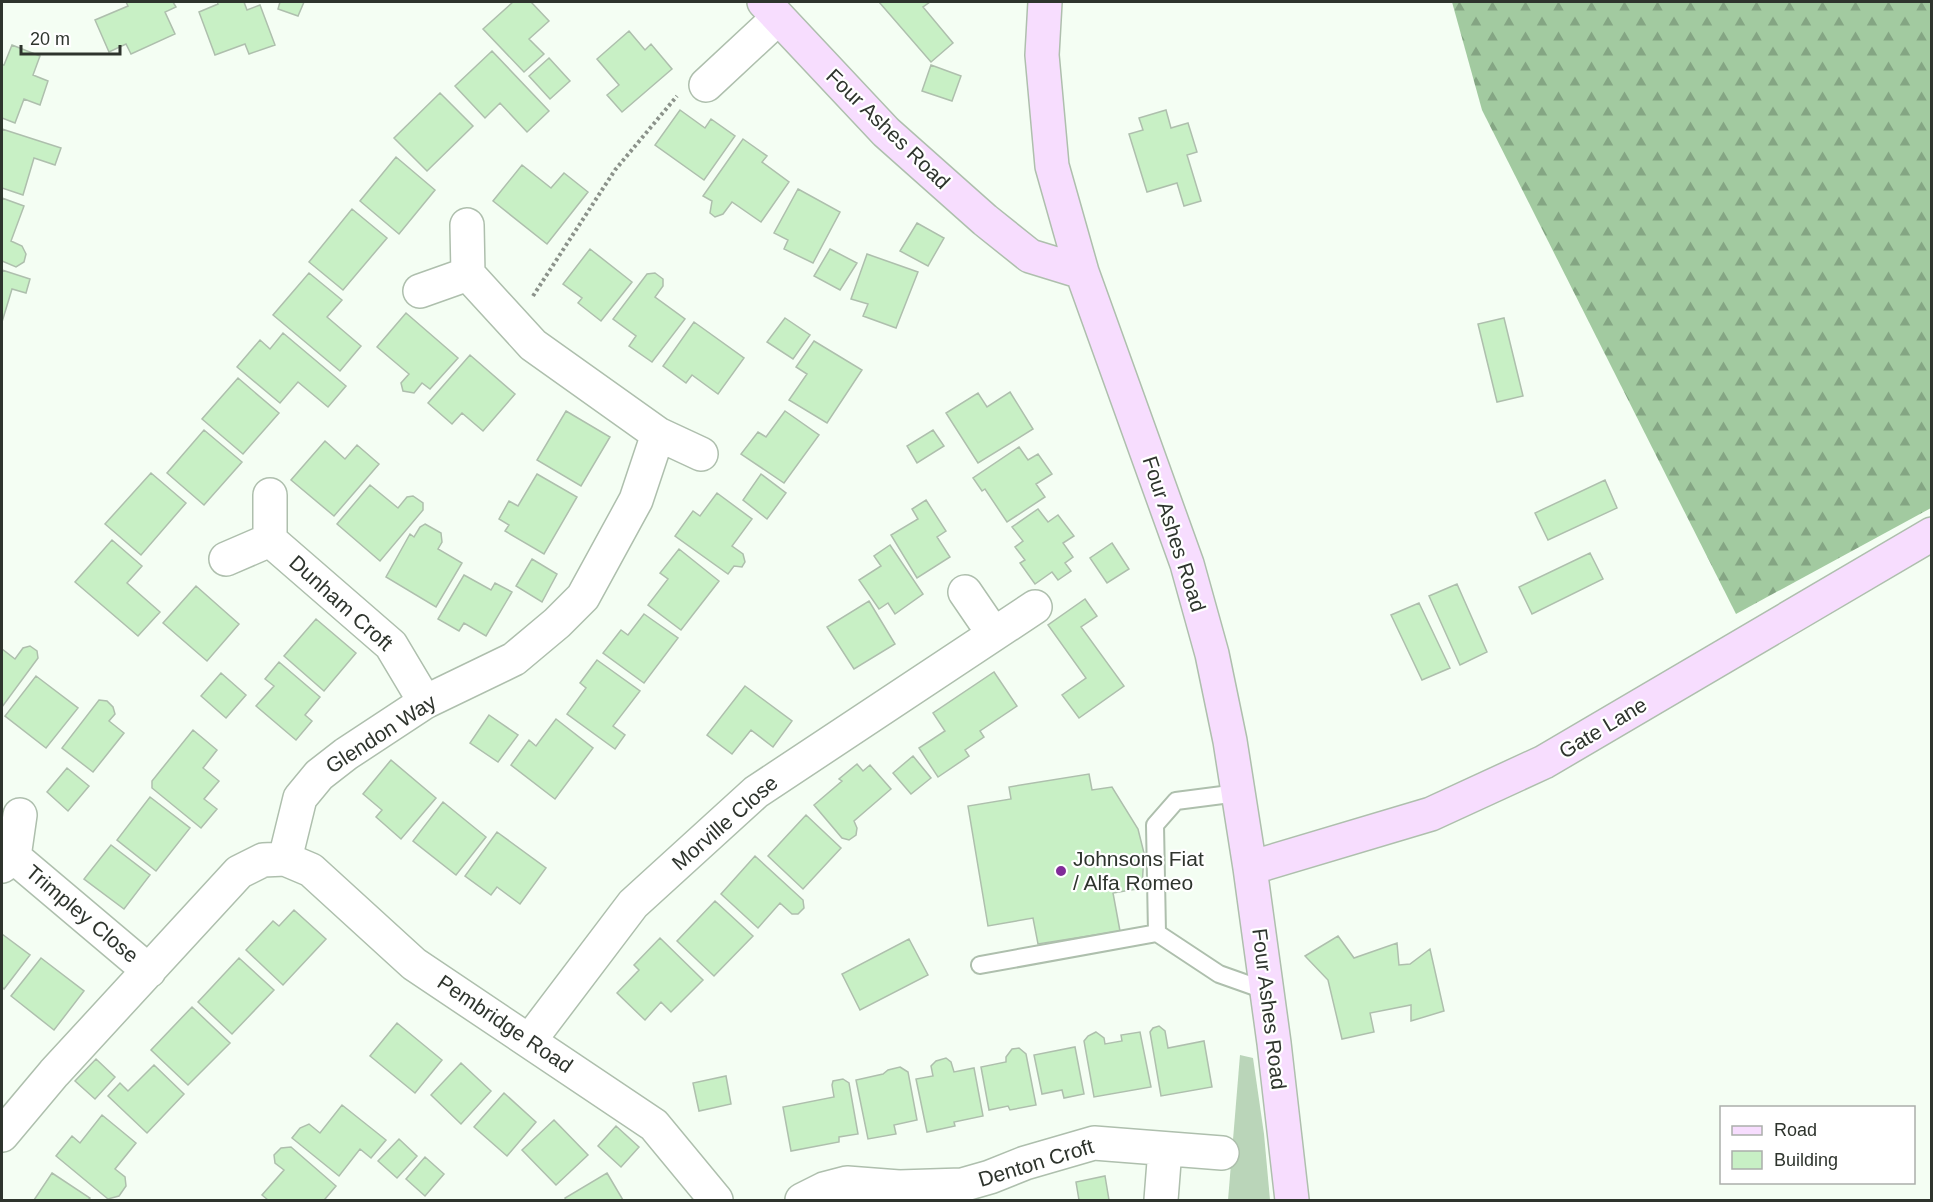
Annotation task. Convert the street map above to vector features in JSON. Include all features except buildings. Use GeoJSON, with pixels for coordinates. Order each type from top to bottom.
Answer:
{"type":"FeatureCollection","features":[{"type":"Feature","properties":{"kind":"street"},"geometry":{"type":"LineString","coordinates":[[1045,2],[1042,55],[1052,166],[1082,272]]}},
{"type":"Feature","properties":{"kind":"street","name":"Four Ashes Road"},"geometry":{"type":"LineString","coordinates":[[706,85],[771,10],[886,132],[985,220],[1030,256],[1082,272],[1187,564],[1212,654],[1250,868],[1292,1200]]}},
{"type":"Feature","properties":{"kind":"street"},"geometry":{"type":"LineString","coordinates":[[467,225],[468,274],[533,345],[658,434],[701,454]]}},
{"type":"Feature","properties":{"kind":"street"},"geometry":{"type":"LineString","coordinates":[[420,291],[468,274]]}},
{"type":"Feature","properties":{"kind":"street","name":"Glendon Way"},"geometry":{"type":"LineString","coordinates":[[285,860],[300,798],[319,775],[346,754],[425,702],[514,659],[557,623],[583,597],[636,500],[658,434]]}},
{"type":"Feature","properties":{"kind":"street","name":"Dunham Croft"},"geometry":{"type":"LineString","coordinates":[[270,495],[270,540],[391,645],[425,702]]}},
{"type":"Feature","properties":{"kind":"street","name":"Gate Lane"},"geometry":{"type":"LineString","coordinates":[[1250,868],[1431,814],[1544,762],[1932,534]]}},
{"type":"Feature","properties":{"kind":"street","name":"Dunham Croft"},"geometry":{"type":"LineString","coordinates":[[226,559],[270,540]]}},
{"type":"Feature","properties":{"kind":"street"},"geometry":{"type":"LineString","coordinates":[[965,592],[993,633]]}},
{"type":"Feature","properties":{"kind":"street","name":"Morville Close"},"geometry":{"type":"LineString","coordinates":[[530,1040],[633,904],[756,792],[1035,607]]}},
{"type":"Feature","properties":{"kind":"street","name":"Trimpley Close"},"geometry":{"type":"LineString","coordinates":[[20,815],[8,861],[149,971]]}},
{"type":"Feature","properties":{"kind":"street"},"geometry":{"type":"LineString","coordinates":[[2,1135],[54,1073],[239,872],[262,860],[285,860]]}},
{"type":"Feature","properties":{"kind":"street","name":"Pembridge Road"},"geometry":{"type":"LineString","coordinates":[[285,860],[311,870],[414,964],[654,1125],[716,1200]]}},
{"type":"Feature","properties":{"kind":"street","name":"Denton Croft"},"geometry":{"type":"LineString","coordinates":[[802,1200],[824,1189],[847,1183],[899,1187],[962,1185],[1025,1163],[1094,1143],[1222,1153]]}},
{"type":"Feature","properties":{"kind":"street"},"geometry":{"type":"LineString","coordinates":[[1161,1200],[1165,1149]]}},
{"type":"Feature","properties":{"kind":"lane"},"geometry":{"type":"LineString","coordinates":[[1157,933],[1155,825],[1176,801],[1238,793]]}},
{"type":"Feature","properties":{"kind":"lane"},"geometry":{"type":"LineString","coordinates":[[980,965],[1157,933],[1219,974],[1267,991]]}},
{"type":"Feature","properties":{"kind":"path"},"geometry":{"type":"LineString","coordinates":[[514,325],[615,170],[676,96],[706,85]]}},
{"type":"Feature","properties":{"kind":"green space"},"geometry":{"type":"Polygon","coordinates":[[[1452,2],[1931,2],[1931,508],[1736,614],[1482,110],[1452,2]]]}},
{"type":"Feature","properties":{"kind":"green space"},"geometry":{"type":"Polygon","coordinates":[[[1240,1055],[1253,1058],[1264,1134],[1270,1200],[1228,1200],[1240,1055]]]}},
{"type":"Feature","properties":{"kind":"place","name":"Johnsons Fiat / Alfa Romeo"},"geometry":{"type":"Point","coordinates":[1061,871]}}]}
